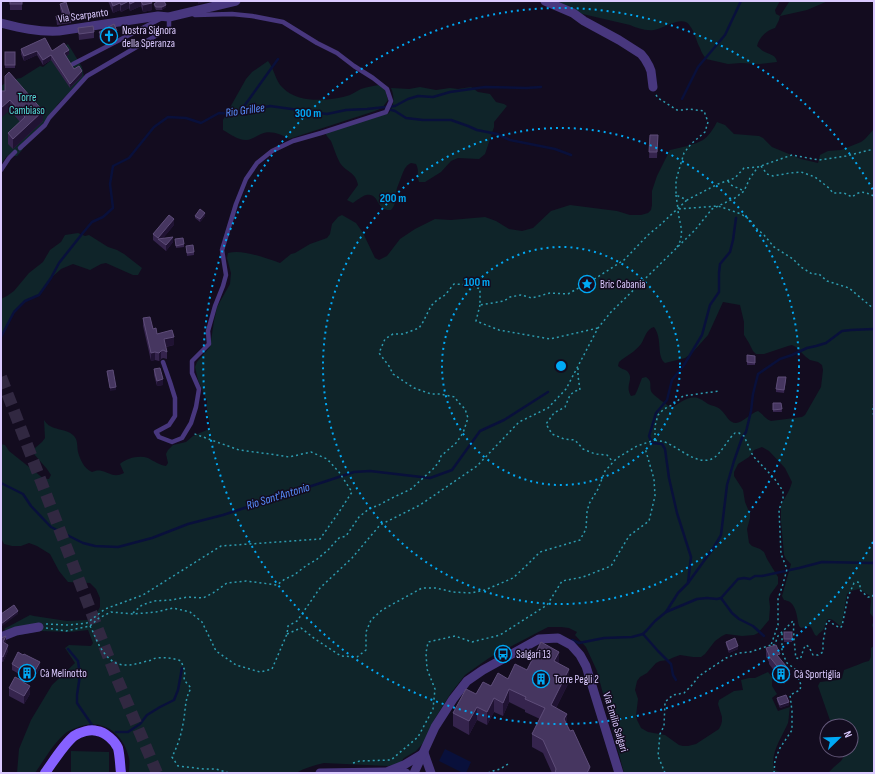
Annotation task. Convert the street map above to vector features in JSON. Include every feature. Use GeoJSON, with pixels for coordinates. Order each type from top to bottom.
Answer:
{"type":"FeatureCollection","features":[{"type":"Feature","properties":{"kind":"street","name":"Via Scarpanto"},"geometry":{"type":"LineString","coordinates":[[1,22],[32,30],[47,32],[59,31],[158,16],[167,17],[236,1]]}},
{"type":"Feature","properties":{"kind":"street"},"geometry":{"type":"LineString","coordinates":[[545,1],[573,13],[584,22],[619,40],[641,54],[646,59],[651,71],[653,87]]}},
{"type":"Feature","properties":{"kind":"street"},"geometry":{"type":"LineString","coordinates":[[1,637],[16,631],[37,628]]}},
{"type":"Feature","properties":{"kind":"street","name":"Via Emilio Salgari"},"geometry":{"type":"LineString","coordinates":[[414,773],[436,727],[453,699],[467,681],[483,670],[539,639],[558,638],[570,645],[580,655],[586,666],[619,773]]}},
{"type":"Feature","properties":{"kind":"street"},"geometry":{"type":"LineString","coordinates":[[45,773],[68,742],[74,736],[83,731],[98,731],[110,737],[117,747],[120,773]]}},
{"type":"Feature","properties":{"kind":"street"},"geometry":{"type":"LineString","coordinates":[[387,773],[424,753],[431,773]]}},
{"type":"Feature","properties":{"kind":"street"},"geometry":{"type":"LineString","coordinates":[[320,773],[406,773]]}},
{"type":"Feature","properties":{"kind":"lane"},"geometry":{"type":"LineString","coordinates":[[163,362],[175,398],[175,416],[169,425],[156,432],[159,437],[172,442],[182,438],[191,423],[196,407],[199,389],[192,373],[192,361],[209,344],[208,331],[226,275],[222,250],[236,204],[246,179],[257,163],[272,152],[293,141],[386,112],[391,101],[387,89],[373,78],[337,53],[317,43],[283,22],[252,16],[232,14],[195,15],[187,12]]}},
{"type":"Feature","properties":{"kind":"lane"},"geometry":{"type":"LineString","coordinates":[[20,148],[45,125],[49,118],[87,76],[169,28],[167,17],[73,64]]}},
{"type":"Feature","properties":{"kind":"lane"},"geometry":{"type":"LineString","coordinates":[[1,170],[15,152]]}},
{"type":"Feature","properties":{"kind":"path"},"geometry":{"type":"LineString","coordinates":[[653,87],[658,98],[677,110],[688,109],[704,111],[708,122],[706,132],[691,144],[684,153],[676,180],[678,217],[681,226],[681,237],[677,248]]}},
{"type":"Feature","properties":{"kind":"path"},"geometry":{"type":"LineString","coordinates":[[480,305],[504,301],[510,297],[521,295],[532,298],[550,293],[568,294],[624,260],[648,235],[687,200],[718,184],[735,178],[744,168],[759,166],[792,155],[819,160],[846,156],[874,149]]}},
{"type":"Feature","properties":{"kind":"path"},"geometry":{"type":"LineString","coordinates":[[37,628],[66,631],[90,626],[99,618],[111,612],[133,614],[156,612],[173,608],[190,612],[202,622],[216,651],[236,665],[260,672],[272,669],[287,634],[288,626],[297,621],[320,588],[352,558],[380,525],[420,505],[477,466],[519,422],[548,408],[566,389],[598,328],[611,312],[695,230],[712,208],[735,198],[744,191],[750,178],[759,166]]}},
{"type":"Feature","properties":{"kind":"path"},"geometry":{"type":"LineString","coordinates":[[759,166],[767,174],[773,176],[801,172],[815,177],[833,193],[844,193],[852,197],[857,193],[866,193],[874,196]]}},
{"type":"Feature","properties":{"kind":"path"},"geometry":{"type":"LineString","coordinates":[[728,180],[730,184],[744,191]]}},
{"type":"Feature","properties":{"kind":"path"},"geometry":{"type":"LineString","coordinates":[[676,195],[687,200]]}},
{"type":"Feature","properties":{"kind":"path"},"geometry":{"type":"LineString","coordinates":[[678,209],[718,206],[741,214],[749,219],[756,229],[764,235],[774,247],[801,267],[812,274],[819,274],[827,281],[849,288],[874,309]]}},
{"type":"Feature","properties":{"kind":"path"},"geometry":{"type":"LineString","coordinates":[[133,614],[142,605],[154,601],[188,597],[203,598],[227,583],[246,581],[277,584],[294,575],[316,560],[339,538],[346,536],[359,517],[370,508],[411,489],[439,462],[441,456],[456,443],[463,434],[468,418],[465,409],[455,397],[431,394],[414,388],[393,374],[389,366],[379,354],[385,339],[393,334],[402,334],[419,328],[431,306],[445,295],[454,284],[472,285],[480,289],[480,305],[476,321],[499,330],[550,339],[598,328]]}},
{"type":"Feature","properties":{"kind":"path"},"geometry":{"type":"LineString","coordinates":[[578,366],[580,390],[575,391],[570,396],[565,407],[554,413],[546,424],[552,434],[564,439],[575,440],[583,449],[595,454],[607,455],[613,462]]}},
{"type":"Feature","properties":{"kind":"path"},"geometry":{"type":"LineString","coordinates":[[655,440],[655,426],[658,415],[664,409],[674,404],[683,396],[719,391]]}},
{"type":"Feature","properties":{"kind":"path"},"geometry":{"type":"LineString","coordinates":[[874,403],[874,422]]}},
{"type":"Feature","properties":{"kind":"path"},"geometry":{"type":"LineString","coordinates":[[37,628],[41,623],[68,625],[87,623],[105,609],[143,595],[221,546],[320,539],[352,492],[339,472],[327,460],[311,452],[289,457],[238,450],[186,431]]}},
{"type":"Feature","properties":{"kind":"path"},"geometry":{"type":"LineString","coordinates":[[287,634],[301,628],[341,656],[357,657],[366,650],[366,632],[371,620],[382,610],[422,588],[436,588],[453,592],[471,593],[485,590],[513,578],[540,552],[580,540],[586,529],[586,512],[598,489],[605,471],[617,458],[637,446],[655,440],[667,443],[691,457],[706,461],[716,457],[731,436],[735,433],[740,433],[744,436],[753,456],[774,478],[783,491],[783,498],[779,510],[781,554],[787,569],[778,599],[778,625],[771,645]]}},
{"type":"Feature","properties":{"kind":"path"},"geometry":{"type":"LineString","coordinates":[[348,765],[360,761],[391,760],[418,737],[433,709],[435,689],[427,669],[426,653],[428,642],[455,636],[472,642],[500,635],[547,605],[562,581],[583,577],[611,566],[629,536],[649,522],[655,496],[654,479],[646,448]]}},
{"type":"Feature","properties":{"kind":"path"},"geometry":{"type":"LineString","coordinates":[[665,773],[658,756],[660,734],[664,726],[665,702],[673,694],[684,694],[699,676],[726,658],[771,645],[772,646],[775,644],[778,636],[793,621],[794,649],[796,658],[800,659],[806,645],[813,654],[818,655],[823,652],[823,642],[827,621],[830,621],[840,628],[842,626],[848,597],[854,583],[858,582],[860,584],[860,590],[868,597],[872,597],[874,594]]}},
{"type":"Feature","properties":{"kind":"path"},"geometry":{"type":"LineString","coordinates":[[90,626],[105,654],[116,663],[123,666],[146,662],[156,658],[172,658],[181,661],[185,671],[184,680],[191,688],[187,696],[183,727],[172,757],[178,766],[216,769],[229,773]]}},
{"type":"Feature","properties":{"kind":"path"},"geometry":{"type":"LineString","coordinates":[[774,773],[775,760],[780,748],[792,730],[790,695],[800,690],[801,685],[795,669],[787,663],[782,652],[782,632]]}},
{"type":"Feature","properties":{"kind":"path"},"geometry":{"type":"LineString","coordinates":[[488,773],[493,770],[500,769],[508,764]]}},
{"type":"Feature","properties":{"kind":"green space"},"geometry":{"type":"Polygon","coordinates":[[[547,1],[780,1],[775,10],[776,14],[780,16],[775,28],[764,34],[757,46],[774,57],[777,62],[760,64],[728,64],[706,59],[690,26],[683,21],[654,30],[644,30],[630,25],[574,12],[547,1]]]}},
{"type":"Feature","properties":{"kind":"green space"},"geometry":{"type":"Polygon","coordinates":[[[788,1],[828,1],[807,10],[780,16],[789,2],[788,1]]]}},
{"type":"Feature","properties":{"kind":"green space","name":"Torre Cambiaso"},"geometry":{"type":"Polygon","coordinates":[[[68,44],[82,67],[84,77],[58,104],[46,121],[23,143],[23,149],[17,156],[7,156],[1,164],[1,86],[10,80],[21,78],[40,66],[43,67],[53,57],[53,54],[68,44]]]}},
{"type":"Feature","properties":{"kind":"green space"},"geometry":{"type":"Polygon","coordinates":[[[268,61],[280,85],[289,93],[297,97],[315,100],[334,99],[350,95],[363,88],[379,85],[385,90],[388,100],[382,108],[375,111],[289,139],[279,134],[268,132],[248,140],[237,138],[223,130],[223,120],[246,79],[252,72],[268,61]]]}},
{"type":"Feature","properties":{"kind":"green space"},"geometry":{"type":"Polygon","coordinates":[[[420,87],[436,90],[471,87],[478,92],[490,94],[496,102],[507,106],[494,122],[494,127],[485,154],[479,159],[458,158],[451,161],[441,172],[425,182],[419,182],[416,164],[409,164],[402,174],[397,188],[396,200],[391,210],[382,208],[374,196],[370,195],[361,197],[353,203],[347,200],[358,185],[357,181],[355,177],[340,163],[331,141],[325,133],[389,113],[393,101],[391,88],[409,89],[420,87]]]}},
{"type":"Feature","properties":{"kind":"green space"},"geometry":{"type":"Polygon","coordinates":[[[717,122],[725,125],[734,134],[759,136],[772,147],[801,159],[818,163],[820,155],[828,151],[841,150],[861,142],[874,129],[874,621],[870,613],[870,596],[859,589],[851,591],[847,594],[841,626],[829,619],[827,620],[824,629],[817,636],[811,627],[801,628],[799,626],[794,607],[792,604],[784,600],[782,596],[791,564],[784,555],[781,506],[792,482],[785,468],[769,451],[762,447],[754,450],[749,457],[738,464],[734,472],[734,476],[743,490],[745,502],[750,514],[747,529],[749,543],[764,552],[778,577],[778,584],[770,595],[769,599],[769,620],[758,633],[754,635],[742,636],[726,634],[722,636],[715,641],[701,657],[680,655],[656,663],[647,673],[640,677],[637,681],[635,690],[638,699],[636,716],[641,728],[648,732],[665,735],[679,745],[688,746],[696,744],[719,729],[722,717],[718,704],[719,700],[734,691],[743,690],[741,680],[755,678],[768,672],[772,677],[772,686],[777,694],[772,698],[778,711],[790,707],[788,723],[777,745],[773,763],[774,769],[784,773],[624,773],[597,671],[586,647],[575,635],[577,632],[569,628],[548,627],[489,658],[465,675],[451,693],[434,720],[425,741],[416,751],[404,758],[400,763],[388,766],[324,763],[296,773],[129,773],[129,758],[122,741],[110,729],[94,724],[73,729],[62,736],[35,773],[17,773],[19,749],[31,720],[52,685],[75,663],[65,648],[69,645],[91,646],[93,643],[88,630],[70,632],[40,631],[14,636],[4,629],[30,615],[67,621],[87,620],[95,616],[100,607],[100,598],[96,589],[90,583],[68,582],[59,571],[50,554],[37,546],[29,543],[21,546],[4,544],[1,538],[1,444],[5,445],[9,451],[44,479],[49,479],[51,475],[34,454],[35,448],[45,438],[44,420],[47,424],[54,428],[67,431],[74,436],[81,461],[89,471],[102,471],[112,475],[121,474],[124,473],[120,464],[126,460],[137,457],[148,458],[166,466],[168,463],[166,454],[173,445],[186,442],[193,436],[209,429],[210,423],[207,414],[207,401],[198,380],[195,367],[197,362],[210,347],[217,307],[230,284],[231,273],[227,258],[228,253],[247,253],[280,263],[291,254],[310,244],[327,238],[330,234],[332,224],[342,215],[356,223],[363,233],[375,258],[379,260],[387,256],[400,239],[415,229],[435,219],[451,220],[485,217],[496,221],[509,229],[522,231],[533,228],[551,211],[570,205],[617,211],[630,215],[641,215],[648,213],[651,210],[652,191],[657,176],[670,150],[691,145],[703,140],[709,135],[717,122]],[[723,302],[708,335],[692,353],[685,358],[665,363],[662,360],[657,332],[654,327],[651,328],[639,347],[619,362],[618,366],[627,371],[629,374],[629,392],[631,396],[635,395],[642,378],[646,377],[650,382],[650,389],[652,393],[671,408],[689,398],[696,398],[719,408],[730,421],[734,423],[738,423],[758,411],[771,421],[802,417],[805,415],[821,387],[823,370],[822,365],[818,362],[810,360],[792,345],[764,354],[756,354],[744,335],[744,322],[740,305],[723,302]]]}},
{"type":"Feature","properties":{"kind":"green space"},"geometry":{"type":"Polygon","coordinates":[[[78,233],[85,236],[89,235],[108,247],[124,254],[142,268],[138,275],[133,275],[106,263],[90,270],[73,264],[61,269],[51,278],[39,295],[27,299],[14,312],[1,337],[1,299],[14,291],[29,273],[43,262],[50,250],[61,242],[65,235],[78,233]]]}},
{"type":"Feature","properties":{"kind":"green space"},"geometry":{"type":"Polygon","coordinates":[[[874,646],[874,773],[828,773],[843,758],[859,758],[859,718],[829,718],[818,686],[820,682],[838,680],[842,678],[844,670],[869,661],[871,657],[871,648],[874,646]]]}},
{"type":"Feature","properties":{"kind":"green space"},"geometry":{"type":"Polygon","coordinates":[[[71,751],[109,752],[109,773],[71,773],[71,751]]]}},
{"type":"Feature","properties":{"kind":"shaded area"},"geometry":{"type":"Polygon","coordinates":[[[445,749],[471,762],[466,773],[463,773],[439,761],[445,749]]]}},
{"type":"Feature","properties":{"kind":"building"},"geometry":{"type":"Polygon","coordinates":[[[10,1],[22,1],[22,4],[10,4],[10,1]]]}},
{"type":"Feature","properties":{"kind":"building"},"geometry":{"type":"Polygon","coordinates":[[[111,1],[129,1],[121,5],[120,3],[113,6],[111,1]]]}},
{"type":"Feature","properties":{"kind":"building"},"geometry":{"type":"Polygon","coordinates":[[[129,1],[136,1],[130,4],[129,1]]]}},
{"type":"Feature","properties":{"kind":"building"},"geometry":{"type":"Polygon","coordinates":[[[141,1],[151,1],[152,3],[143,5],[141,1]]]}},
{"type":"Feature","properties":{"kind":"building"},"geometry":{"type":"Polygon","coordinates":[[[158,1],[164,1],[166,5],[156,7],[154,4],[158,1]]]}},
{"type":"Feature","properties":{"kind":"building"},"geometry":{"type":"Polygon","coordinates":[[[66,2],[71,18],[57,20],[56,16],[64,15],[60,4],[66,2]]]}},
{"type":"Feature","properties":{"kind":"building"},"geometry":{"type":"Polygon","coordinates":[[[114,24],[117,31],[105,37],[99,32],[114,24]]]}},
{"type":"Feature","properties":{"kind":"building"},"geometry":{"type":"Polygon","coordinates":[[[93,26],[94,32],[79,34],[78,28],[93,26]]]}},
{"type":"Feature","properties":{"kind":"building"},"geometry":{"type":"Polygon","coordinates":[[[45,38],[52,51],[64,43],[69,50],[64,53],[74,69],[79,66],[82,71],[70,84],[51,55],[43,60],[37,51],[24,56],[21,49],[45,38]]]}},
{"type":"Feature","properties":{"kind":"building"},"geometry":{"type":"Polygon","coordinates":[[[5,52],[15,52],[15,65],[5,65],[5,52]]]}},
{"type":"Feature","properties":{"kind":"building"},"geometry":{"type":"Polygon","coordinates":[[[9,72],[43,111],[13,139],[8,133],[25,117],[10,100],[1,108],[1,91],[5,91],[5,76],[9,72]]]}},
{"type":"Feature","properties":{"kind":"building"},"geometry":{"type":"Polygon","coordinates":[[[650,135],[658,135],[657,152],[649,152],[650,135]]]}},
{"type":"Feature","properties":{"kind":"building"},"geometry":{"type":"Polygon","coordinates":[[[200,209],[205,213],[200,219],[195,216],[200,209]]]}},
{"type":"Feature","properties":{"kind":"building"},"geometry":{"type":"Polygon","coordinates":[[[169,215],[174,219],[158,238],[153,234],[169,215]]]}},
{"type":"Feature","properties":{"kind":"building"},"geometry":{"type":"Polygon","coordinates":[[[173,237],[166,245],[158,239],[173,237]]]}},
{"type":"Feature","properties":{"kind":"building"},"geometry":{"type":"Polygon","coordinates":[[[183,238],[184,244],[176,246],[175,239],[183,238]]]}},
{"type":"Feature","properties":{"kind":"building"},"geometry":{"type":"Polygon","coordinates":[[[193,245],[194,252],[187,253],[186,246],[193,245]]]}},
{"type":"Feature","properties":{"kind":"building"},"geometry":{"type":"Polygon","coordinates":[[[150,317],[153,329],[156,328],[157,334],[172,330],[174,337],[164,339],[167,352],[163,350],[159,353],[151,353],[143,318],[150,317]]]}},
{"type":"Feature","properties":{"kind":"building"},"geometry":{"type":"Polygon","coordinates":[[[747,355],[755,356],[755,363],[747,362],[747,355]]]}},
{"type":"Feature","properties":{"kind":"building"},"geometry":{"type":"Polygon","coordinates":[[[160,368],[163,379],[157,381],[154,369],[160,368]]]}},
{"type":"Feature","properties":{"kind":"building"},"geometry":{"type":"Polygon","coordinates":[[[113,370],[116,387],[110,388],[107,371],[113,370]]]}},
{"type":"Feature","properties":{"kind":"building"},"geometry":{"type":"Polygon","coordinates":[[[778,377],[786,377],[784,390],[776,389],[778,377]]]}},
{"type":"Feature","properties":{"kind":"building"},"geometry":{"type":"Polygon","coordinates":[[[773,403],[781,403],[782,409],[773,410],[773,403]]]}},
{"type":"Feature","properties":{"kind":"building"},"geometry":{"type":"Polygon","coordinates":[[[14,605],[18,611],[1,624],[1,614],[14,605]]]}},
{"type":"Feature","properties":{"kind":"building"},"geometry":{"type":"Polygon","coordinates":[[[784,632],[792,632],[792,639],[784,639],[784,632]]]}},
{"type":"Feature","properties":{"kind":"building"},"geometry":{"type":"Polygon","coordinates":[[[6,636],[3,642],[8,645],[3,657],[1,656],[1,638],[6,636]]]}},
{"type":"Feature","properties":{"kind":"building"},"geometry":{"type":"Polygon","coordinates":[[[735,638],[738,646],[729,650],[726,642],[735,638]]]}},
{"type":"Feature","properties":{"kind":"building"},"geometry":{"type":"Polygon","coordinates":[[[541,642],[559,652],[554,661],[569,669],[551,705],[567,714],[564,719],[570,731],[573,730],[590,767],[587,773],[555,773],[556,769],[543,740],[532,734],[545,708],[525,699],[526,697],[509,689],[503,703],[494,698],[487,712],[477,707],[469,721],[453,713],[466,689],[476,694],[483,682],[491,686],[498,673],[508,679],[515,664],[527,670],[541,642]]]}},
{"type":"Feature","properties":{"kind":"building"},"geometry":{"type":"Polygon","coordinates":[[[776,645],[780,654],[777,655],[790,671],[784,675],[769,656],[766,648],[776,645]]]}},
{"type":"Feature","properties":{"kind":"building"},"geometry":{"type":"Polygon","coordinates":[[[18,652],[40,662],[32,676],[12,664],[18,652]]]}},
{"type":"Feature","properties":{"kind":"building"},"geometry":{"type":"Polygon","coordinates":[[[15,677],[30,686],[24,696],[9,688],[15,677]]]}},
{"type":"Feature","properties":{"kind":"building"},"geometry":{"type":"Polygon","coordinates":[[[786,695],[789,702],[780,705],[777,698],[786,695]]]}},
{"type":"Feature","properties":{"kind":"waterway"},"geometry":{"type":"LineString","coordinates":[[682,99],[698,67],[725,35],[741,1]]}},
{"type":"Feature","properties":{"kind":"waterway"},"geometry":{"type":"LineString","coordinates":[[240,112],[278,59]]}},
{"type":"Feature","properties":{"kind":"waterway","name":"Rio Grillee"},"geometry":{"type":"LineString","coordinates":[[1,337],[14,312],[25,301],[39,295],[59,263],[92,222],[103,217],[113,208],[110,184],[113,166],[129,158],[154,127],[168,117],[186,118],[201,123],[219,113],[234,114],[270,106],[327,114],[346,110],[395,106],[408,99],[418,96],[433,97],[450,92],[485,87],[541,87]]}},
{"type":"Feature","properties":{"kind":"waterway"},"geometry":{"type":"LineString","coordinates":[[388,109],[395,111],[406,118],[423,120],[451,120],[477,130],[497,134],[510,140],[555,149],[571,155]]}},
{"type":"Feature","properties":{"kind":"waterway"},"geometry":{"type":"LineString","coordinates":[[688,583],[691,557],[677,513],[669,478],[665,449],[662,444],[652,443],[649,436],[656,413],[667,400],[672,380],[684,365],[702,335],[710,305],[719,292],[720,264],[730,252],[736,218]]}},
{"type":"Feature","properties":{"kind":"waterway"},"geometry":{"type":"LineString","coordinates":[[666,612],[678,593],[688,583],[721,535],[727,485],[742,438],[746,432],[758,374],[780,359],[807,348],[826,343],[842,331],[874,329]]}},
{"type":"Feature","properties":{"kind":"waterway","name":"Rio Sant'Antonio"},"geometry":{"type":"LineString","coordinates":[[1,483],[23,494],[31,506],[51,527],[83,543],[95,546],[118,547],[152,538],[188,524],[223,515],[354,472],[370,471],[430,478],[452,470],[480,431],[504,420],[548,392]]}},
{"type":"Feature","properties":{"kind":"waterway"},"geometry":{"type":"LineString","coordinates":[[572,640],[579,643],[604,638],[632,637],[643,634],[666,612],[697,599],[721,598],[738,579],[750,579],[755,576],[762,576],[822,562],[874,563]]}},
{"type":"Feature","properties":{"kind":"waterway"},"geometry":{"type":"LineString","coordinates":[[721,598],[732,613],[739,619],[753,626],[764,636]]}},
{"type":"Feature","properties":{"kind":"waterway"},"geometry":{"type":"LineString","coordinates":[[643,634],[671,664],[673,675],[676,680]]}},
{"type":"Feature","properties":{"kind":"waterway"},"geometry":{"type":"LineString","coordinates":[[68,649],[78,661],[80,675],[77,703],[92,725]]}},
{"type":"Feature","properties":{"kind":"waterway"},"geometry":{"type":"LineString","coordinates":[[116,732],[128,732],[140,724],[147,715],[174,700],[178,690],[182,668]]}},
{"type":"Feature","properties":{"kind":"tunnel"},"geometry":{"type":"LineString","coordinates":[[1,377],[115,674],[157,773]]}},
{"type":"Feature","properties":{"kind":"place","name":"Nostra Signora della Speranza"},"geometry":{"type":"Point","coordinates":[109,36]}},
{"type":"Feature","properties":{"kind":"place","name":"Bric Cabania"},"geometry":{"type":"Point","coordinates":[587,284]}},
{"type":"Feature","properties":{"kind":"place","name":"Salgari 13"},"geometry":{"type":"Point","coordinates":[503,654]}},
{"type":"Feature","properties":{"kind":"place","name":"Cà Melinotto"},"geometry":{"type":"Point","coordinates":[27,673]}},
{"type":"Feature","properties":{"kind":"place","name":"Cà Sportiglia"},"geometry":{"type":"Point","coordinates":[781,674]}},
{"type":"Feature","properties":{"kind":"place","name":"Torre Pegli 2"},"geometry":{"type":"Point","coordinates":[541,679]}}]}
